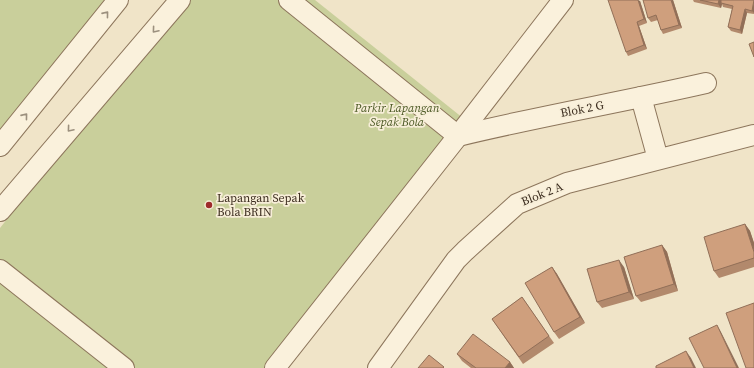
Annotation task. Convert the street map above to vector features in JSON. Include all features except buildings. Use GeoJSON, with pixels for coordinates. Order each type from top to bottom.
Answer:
{"type":"FeatureCollection","features":[{"type":"Feature","properties":{"kind":"street"},"geometry":{"type":"LineString","coordinates":[[0,146],[118,0]]}},
{"type":"Feature","properties":{"kind":"street"},"geometry":{"type":"LineString","coordinates":[[0,211],[180,0]]}},
{"type":"Feature","properties":{"kind":"street"},"geometry":{"type":"LineString","coordinates":[[289,0],[458,136]]}},
{"type":"Feature","properties":{"kind":"street"},"geometry":{"type":"LineString","coordinates":[[275,368],[563,0]]}},
{"type":"Feature","properties":{"kind":"street","name":"Blok 2 G"},"geometry":{"type":"LineString","coordinates":[[458,136],[706,83]]}},
{"type":"Feature","properties":{"kind":"street"},"geometry":{"type":"LineString","coordinates":[[641,98],[658,159]]}},
{"type":"Feature","properties":{"kind":"street","name":"Blok 2 A"},"geometry":{"type":"LineString","coordinates":[[378,368],[456,260],[517,204],[567,184],[754,135]]}},
{"type":"Feature","properties":{"kind":"street"},"geometry":{"type":"LineString","coordinates":[[0,270],[124,368]]}},
{"type":"Feature","properties":{"kind":"green space"},"geometry":{"type":"Polygon","coordinates":[[[0,0],[109,0],[0,137],[0,0]]]}},
{"type":"Feature","properties":{"kind":"green space","name":"Lapangan Sepak Bola BRIN"},"geometry":{"type":"Polygon","coordinates":[[[180,0],[315,0],[468,122],[270,368],[0,368],[0,228],[180,0]]]}},
{"type":"Feature","properties":{"kind":"place","name":"Lapangan Sepak Bola BRIN"},"geometry":{"type":"Point","coordinates":[209,205]}},
{"type":"Feature","properties":{"kind":"park label","name":"Parkir Lapangan Sepak Bola"},"geometry":{"type":"Point","coordinates":[397,115]}}]}
